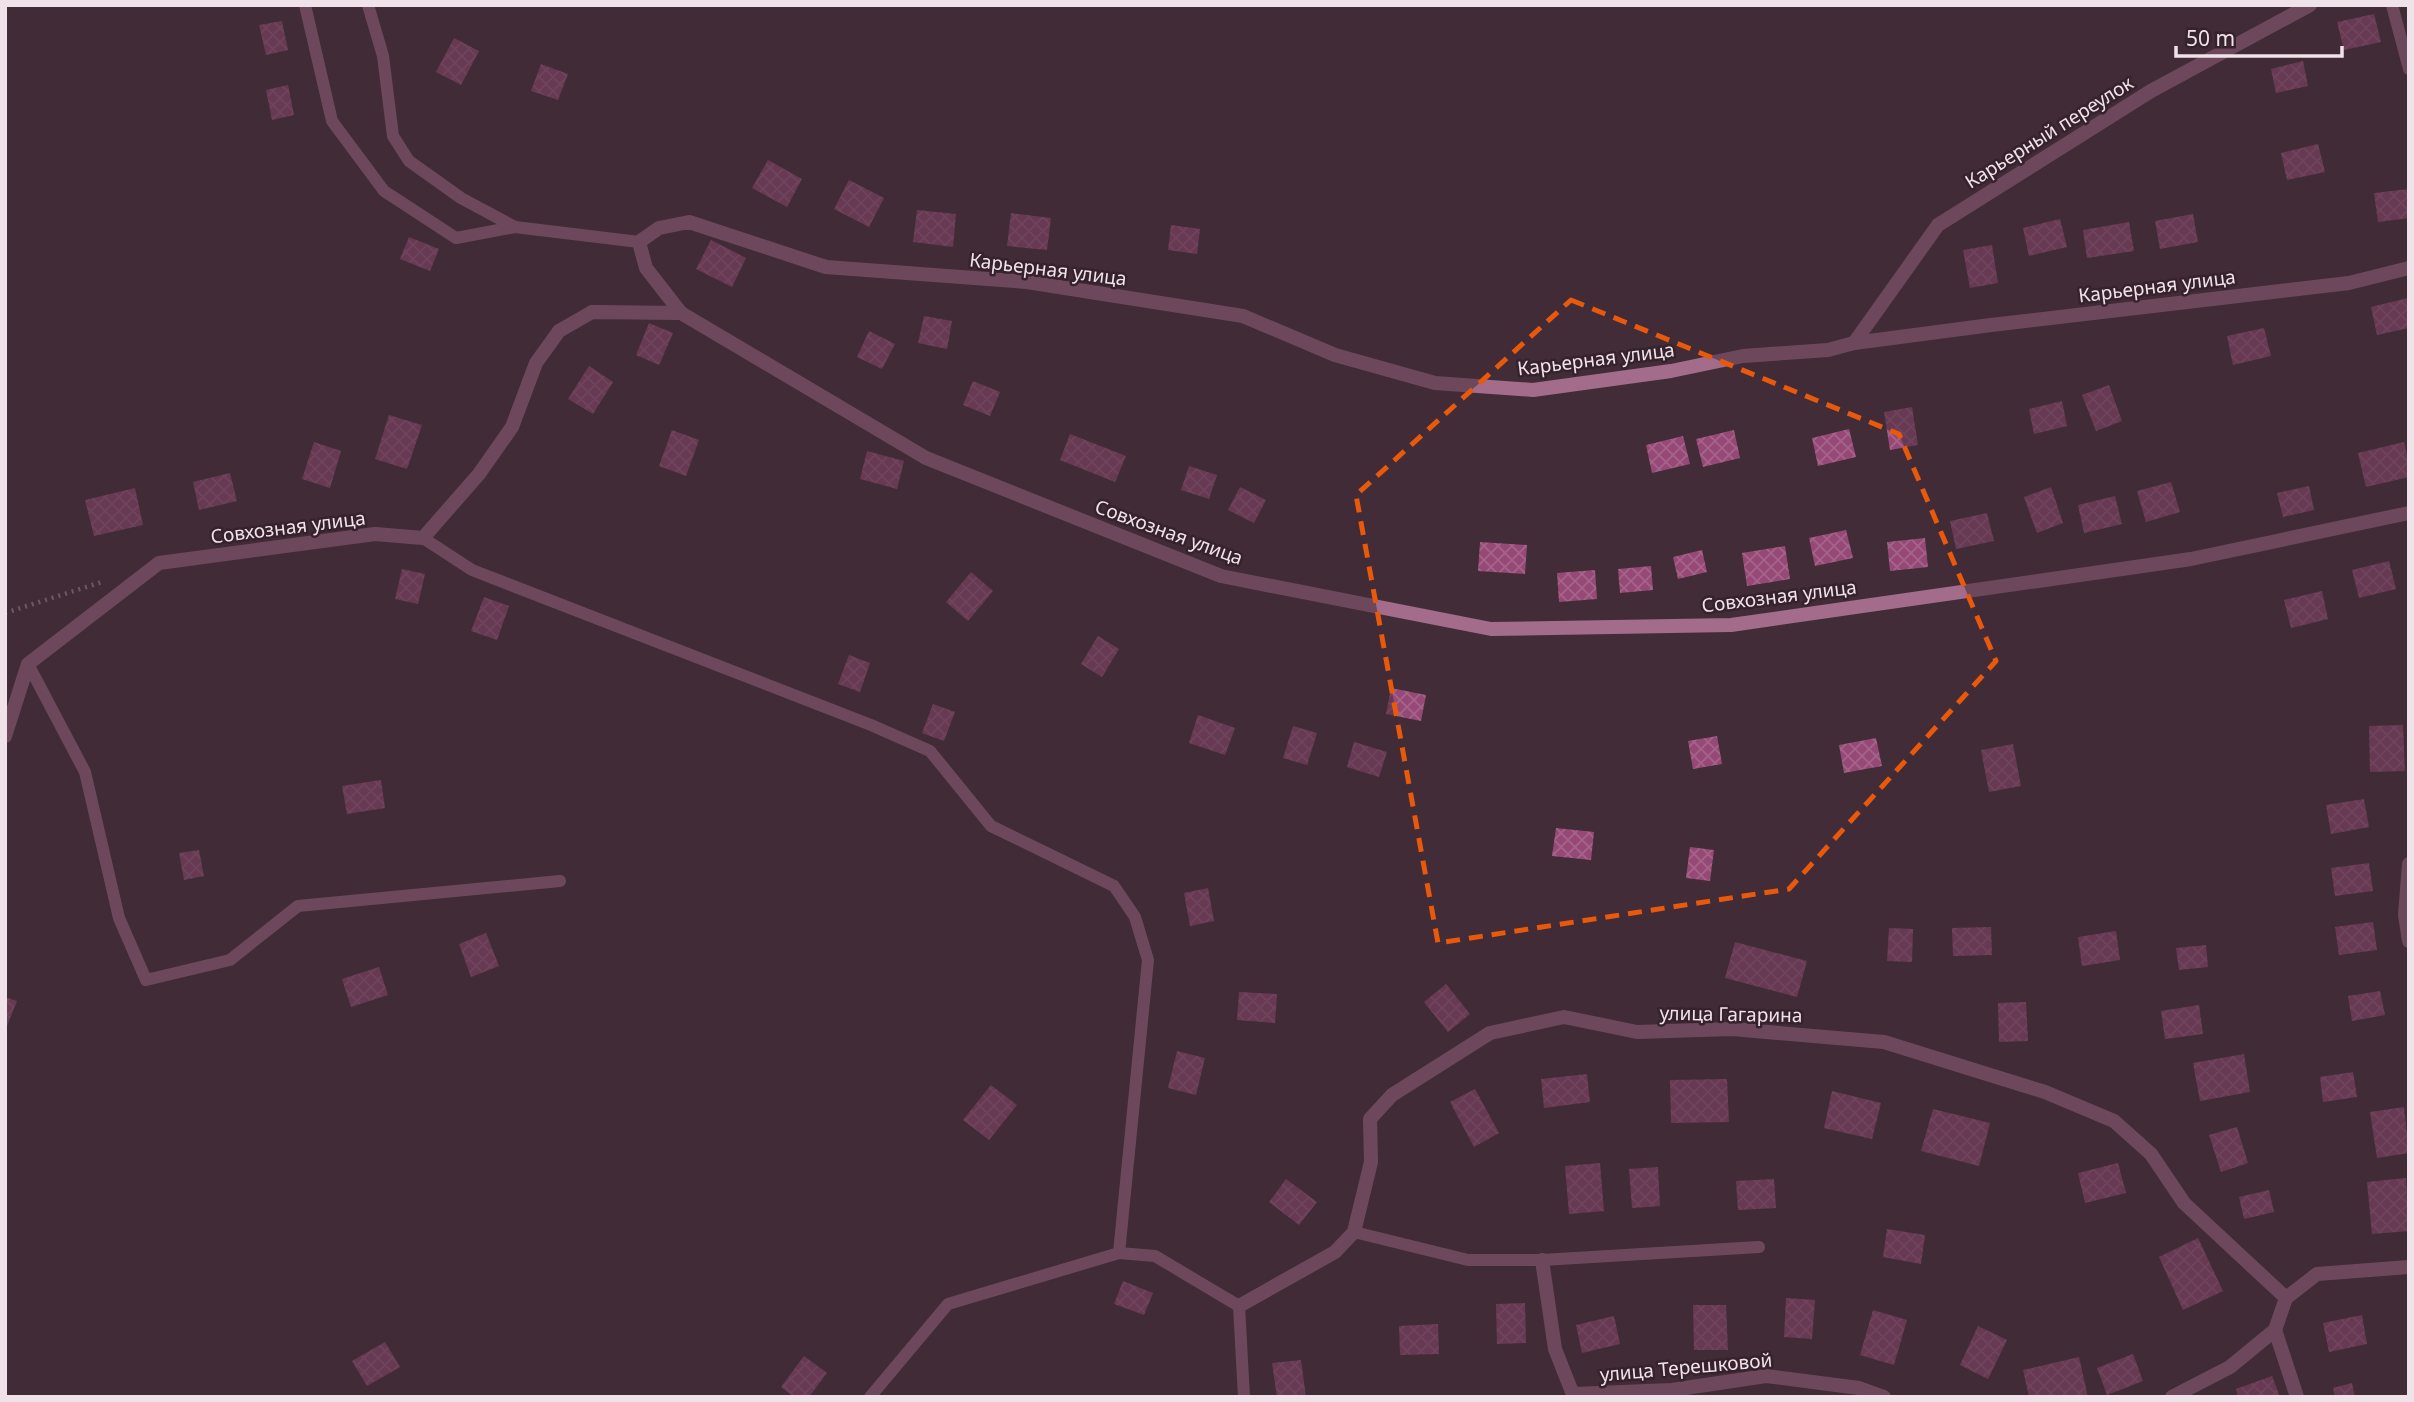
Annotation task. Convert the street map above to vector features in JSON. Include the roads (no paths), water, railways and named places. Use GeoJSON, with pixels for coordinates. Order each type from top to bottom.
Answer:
{"type":"FeatureCollection","features":[{"type":"Feature","properties":{"kind":"street","name":"Карьерный переулок"},"geometry":{"type":"LineString","coordinates":[[1854,343],[1938,225],[2151,91],[2310,5]]}},
{"type":"Feature","properties":{"kind":"street","name":"Карьерная улица"},"geometry":{"type":"LineString","coordinates":[[639,242],[659,228],[689,222],[826,267],[1027,282],[1243,316],[1335,355],[1435,383],[1533,390],[1671,371],[1742,356],[1828,350],[1854,343],[2349,283],[2409,268]]}},
{"type":"Feature","properties":{"kind":"street"},"geometry":{"type":"LineString","coordinates":[[639,242],[646,268],[681,313]]}},
{"type":"Feature","properties":{"kind":"street","name":"Совхозная улица"},"geometry":{"type":"LineString","coordinates":[[28,664],[159,563],[375,534],[424,538],[479,474],[512,427],[536,363],[559,331],[592,312],[681,313],[926,458],[1220,576],[1492,629],[1731,625],[2191,559],[2409,513]]}},
{"type":"Feature","properties":{"kind":"street"},"geometry":{"type":"LineString","coordinates":[[5,736],[28,664]]}},
{"type":"Feature","properties":{"kind":"street"},"geometry":{"type":"LineString","coordinates":[[2409,864],[2405,915],[2409,941]]}},
{"type":"Feature","properties":{"kind":"street","name":"улица Гагарина"},"geometry":{"type":"LineString","coordinates":[[1354,1232],[1371,1162],[1370,1119],[1392,1095],[1490,1033],[1564,1017],[1637,1032],[1732,1029],[1884,1042],[2045,1092],[2114,1121],[2151,1154],[2184,1203],[2286,1298]]}},
{"type":"Feature","properties":{"kind":"street"},"geometry":{"type":"LineString","coordinates":[[1239,1306],[1335,1252],[1354,1232]]}},
{"type":"Feature","properties":{"kind":"street"},"geometry":{"type":"LineString","coordinates":[[1542,1260],[1555,1349],[1574,1395]]}},
{"type":"Feature","properties":{"kind":"street"},"geometry":{"type":"LineString","coordinates":[[2172,1397],[2230,1367],[2275,1330],[2286,1298],[2317,1275],[2409,1267]]}},
{"type":"Feature","properties":{"kind":"street"},"geometry":{"type":"LineString","coordinates":[[2275,1330],[2297,1397]]}},
{"type":"Feature","properties":{"kind":"street","name":"улица Терешковой"},"geometry":{"type":"LineString","coordinates":[[1574,1395],[1672,1390],[1766,1376],[1859,1388],[1884,1397]]}},
{"type":"Feature","properties":{"kind":"lane"},"geometry":{"type":"LineString","coordinates":[[305,5],[332,121],[384,191],[456,237],[515,227],[639,242]]}},
{"type":"Feature","properties":{"kind":"lane"},"geometry":{"type":"LineString","coordinates":[[368,5],[383,56],[393,136],[409,161],[461,198],[515,227]]}},
{"type":"Feature","properties":{"kind":"lane"},"geometry":{"type":"LineString","coordinates":[[2392,5],[2409,69]]}},
{"type":"Feature","properties":{"kind":"lane"},"geometry":{"type":"LineString","coordinates":[[424,538],[472,570],[871,725],[930,751],[991,826],[1114,886],[1135,918],[1148,960],[1119,1253]]}},
{"type":"Feature","properties":{"kind":"lane"},"geometry":{"type":"LineString","coordinates":[[28,664],[85,772],[118,918],[146,980],[230,960],[298,906],[560,881]]}},
{"type":"Feature","properties":{"kind":"lane"},"geometry":{"type":"LineString","coordinates":[[1354,1232],[1468,1260],[1542,1260],[1759,1247]]}},
{"type":"Feature","properties":{"kind":"lane"},"geometry":{"type":"LineString","coordinates":[[870,1397],[948,1304],[1119,1253],[1154,1256],[1239,1306],[1244,1397]]}}]}
